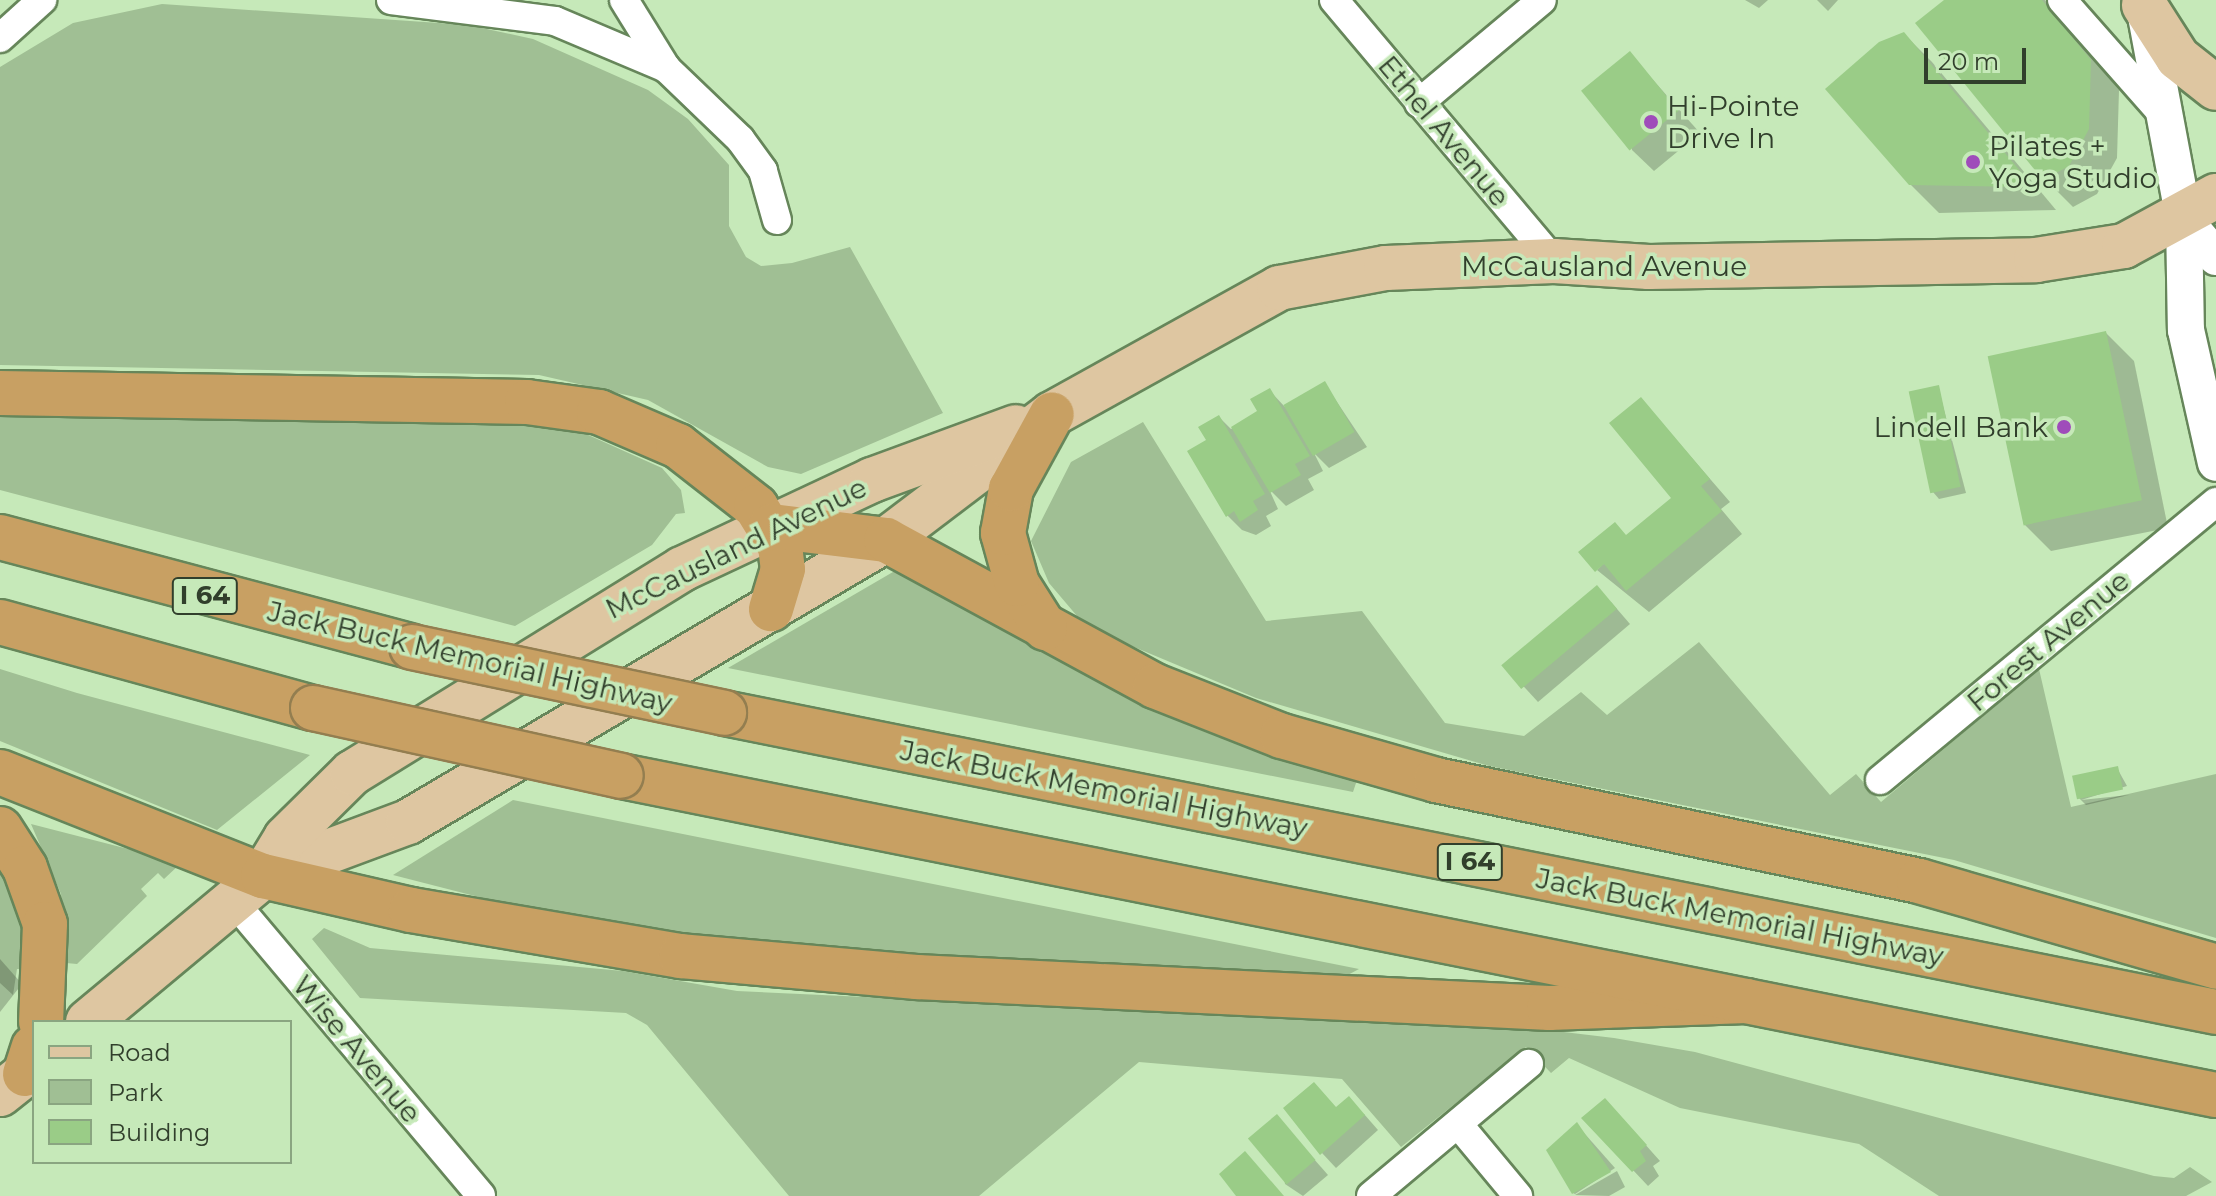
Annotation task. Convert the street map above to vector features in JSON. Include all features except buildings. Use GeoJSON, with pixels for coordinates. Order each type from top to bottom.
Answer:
{"type":"FeatureCollection","features":[{"type":"Feature","properties":{"kind":"highway"},"geometry":{"type":"LineString","coordinates":[[0,393],[527,402],[599,412],[678,446],[741,492],[771,526],[783,569],[771,609]]}},
{"type":"Feature","properties":{"kind":"highway"},"geometry":{"type":"LineString","coordinates":[[1046,630],[1017,584],[1003,533],[1011,489],[1052,414]]}},
{"type":"Feature","properties":{"kind":"highway"},"geometry":{"type":"LineString","coordinates":[[771,526],[886,540],[1046,630],[1169,692],[1363,760],[1933,884],[2216,967]]}},
{"type":"Feature","properties":{"kind":"highway","name":"Jack Buck Memorial Highway"},"geometry":{"type":"LineString","coordinates":[[0,537],[412,647],[724,713],[2216,1012]]}},
{"type":"Feature","properties":{"kind":"highway"},"geometry":{"type":"LineString","coordinates":[[0,622],[313,708],[621,776],[2216,1095]]}},
{"type":"Feature","properties":{"kind":"highway"},"geometry":{"type":"LineString","coordinates":[[0,772],[248,889],[411,910],[789,969],[1549,1008],[1747,1001]]}},
{"type":"Feature","properties":{"kind":"highway"},"geometry":{"type":"LineString","coordinates":[[0,829],[25,868],[45,924],[41,1020]]}},
{"type":"Feature","properties":{"kind":"main road"},"geometry":{"type":"LineString","coordinates":[[2144,3],[2178,58],[2216,88]]}},
{"type":"Feature","properties":{"kind":"main road","name":"McCausland Avenue"},"geometry":{"type":"LineString","coordinates":[[90,1020],[248,889],[302,820],[352,773],[598,617],[771,526],[1052,414],[1279,288],[1386,268],[1554,261],[1649,267],[2036,260],[2124,246],[2200,208]]}},
{"type":"Feature","properties":{"kind":"main road","name":"McCausland Avenue"},"geometry":{"type":"LineString","coordinates":[[248,889],[408,822],[771,609],[886,540],[1052,414]]}},
{"type":"Feature","properties":{"kind":"street"},"geometry":{"type":"LineString","coordinates":[[0,38],[42,0]]}},
{"type":"Feature","properties":{"kind":"street"},"geometry":{"type":"LineString","coordinates":[[391,0],[555,21],[666,68]]}},
{"type":"Feature","properties":{"kind":"street"},"geometry":{"type":"LineString","coordinates":[[624,0],[666,68],[740,139],[763,171],[777,220]]}},
{"type":"Feature","properties":{"kind":"street","name":"Ethel Avenue"},"geometry":{"type":"LineString","coordinates":[[1334,0],[1554,261]]}},
{"type":"Feature","properties":{"kind":"street"},"geometry":{"type":"LineString","coordinates":[[1419,103],[1542,0]]}},
{"type":"Feature","properties":{"kind":"street"},"geometry":{"type":"LineString","coordinates":[[2062,0],[2165,117]]}},
{"type":"Feature","properties":{"kind":"street"},"geometry":{"type":"LineString","coordinates":[[2144,3],[2165,117],[2216,257]]}},
{"type":"Feature","properties":{"kind":"street"},"geometry":{"type":"LineString","coordinates":[[2200,208],[2186,330],[2216,463]]}},
{"type":"Feature","properties":{"kind":"street","name":"Forest Avenue"},"geometry":{"type":"LineString","coordinates":[[1880,780],[2216,502]]}},
{"type":"Feature","properties":{"kind":"street","name":"Wise Avenue"},"geometry":{"type":"LineString","coordinates":[[248,889],[481,1196]]}},
{"type":"Feature","properties":{"kind":"street"},"geometry":{"type":"LineString","coordinates":[[1371,1196],[1529,1064]]}},
{"type":"Feature","properties":{"kind":"street"},"geometry":{"type":"LineString","coordinates":[[1458,1124],[1518,1196]]}},
{"type":"Feature","properties":{"kind":"green space"},"geometry":{"type":"Polygon","coordinates":[[[162,4],[468,25],[533,39],[648,90],[688,119],[729,165],[729,226],[746,257],[761,266],[792,263],[850,247],[943,413],[801,474],[768,467],[648,400],[539,375],[0,365],[0,67],[73,23],[162,4]]]}},
{"type":"Feature","properties":{"kind":"green space"},"geometry":{"type":"Polygon","coordinates":[[[0,409],[566,425],[662,468],[681,490],[685,513],[676,514],[652,545],[515,626],[0,490],[0,409]]]}},
{"type":"Feature","properties":{"kind":"green space"},"geometry":{"type":"Polygon","coordinates":[[[1143,422],[1266,621],[1362,611],[1445,723],[1524,736],[1581,692],[1607,715],[1699,642],[1830,795],[1856,774],[1881,802],[2039,669],[2071,807],[2216,774],[2216,938],[1954,860],[1489,766],[1256,698],[1115,639],[1077,616],[1049,583],[1031,541],[1071,462],[1143,422]]]}},
{"type":"Feature","properties":{"kind":"green space"},"geometry":{"type":"Polygon","coordinates":[[[905,565],[1357,780],[1353,792],[728,668],[905,565]]]}},
{"type":"Feature","properties":{"kind":"green space"},"geometry":{"type":"Polygon","coordinates":[[[0,669],[77,693],[310,755],[217,830],[0,741],[0,669]]]}},
{"type":"Feature","properties":{"kind":"green space"},"geometry":{"type":"Polygon","coordinates":[[[513,800],[1359,969],[1344,977],[742,943],[592,926],[393,875],[513,800]]]}},
{"type":"Feature","properties":{"kind":"green space"},"geometry":{"type":"Polygon","coordinates":[[[31,824],[180,864],[164,879],[158,873],[141,889],[147,896],[77,964],[66,963],[61,894],[31,824]]]}},
{"type":"Feature","properties":{"kind":"green space"},"geometry":{"type":"Polygon","coordinates":[[[0,863],[27,920],[29,969],[17,969],[13,995],[0,983],[0,863]]]}},
{"type":"Feature","properties":{"kind":"green space"},"geometry":{"type":"Polygon","coordinates":[[[324,928],[370,948],[623,971],[737,991],[1521,1027],[1614,1038],[1695,1052],[2154,1176],[2174,1178],[2190,1167],[2212,1182],[2186,1196],[1939,1196],[1859,1144],[1680,1108],[1569,1058],[1551,1073],[1526,1047],[1401,1147],[1342,1079],[1139,1062],[979,1196],[789,1196],[647,1025],[626,1013],[360,998],[312,939],[324,928]]]}},
{"type":"Feature","properties":{"kind":"place","name":"Hi-Pointe Drive In"},"geometry":{"type":"Point","coordinates":[1651,122]}},
{"type":"Feature","properties":{"kind":"place","name":"Pilates + Yoga Studio"},"geometry":{"type":"Point","coordinates":[1973,162]}},
{"type":"Feature","properties":{"kind":"place","name":"Lindell Bank"},"geometry":{"type":"Point","coordinates":[2064,427]}}]}
